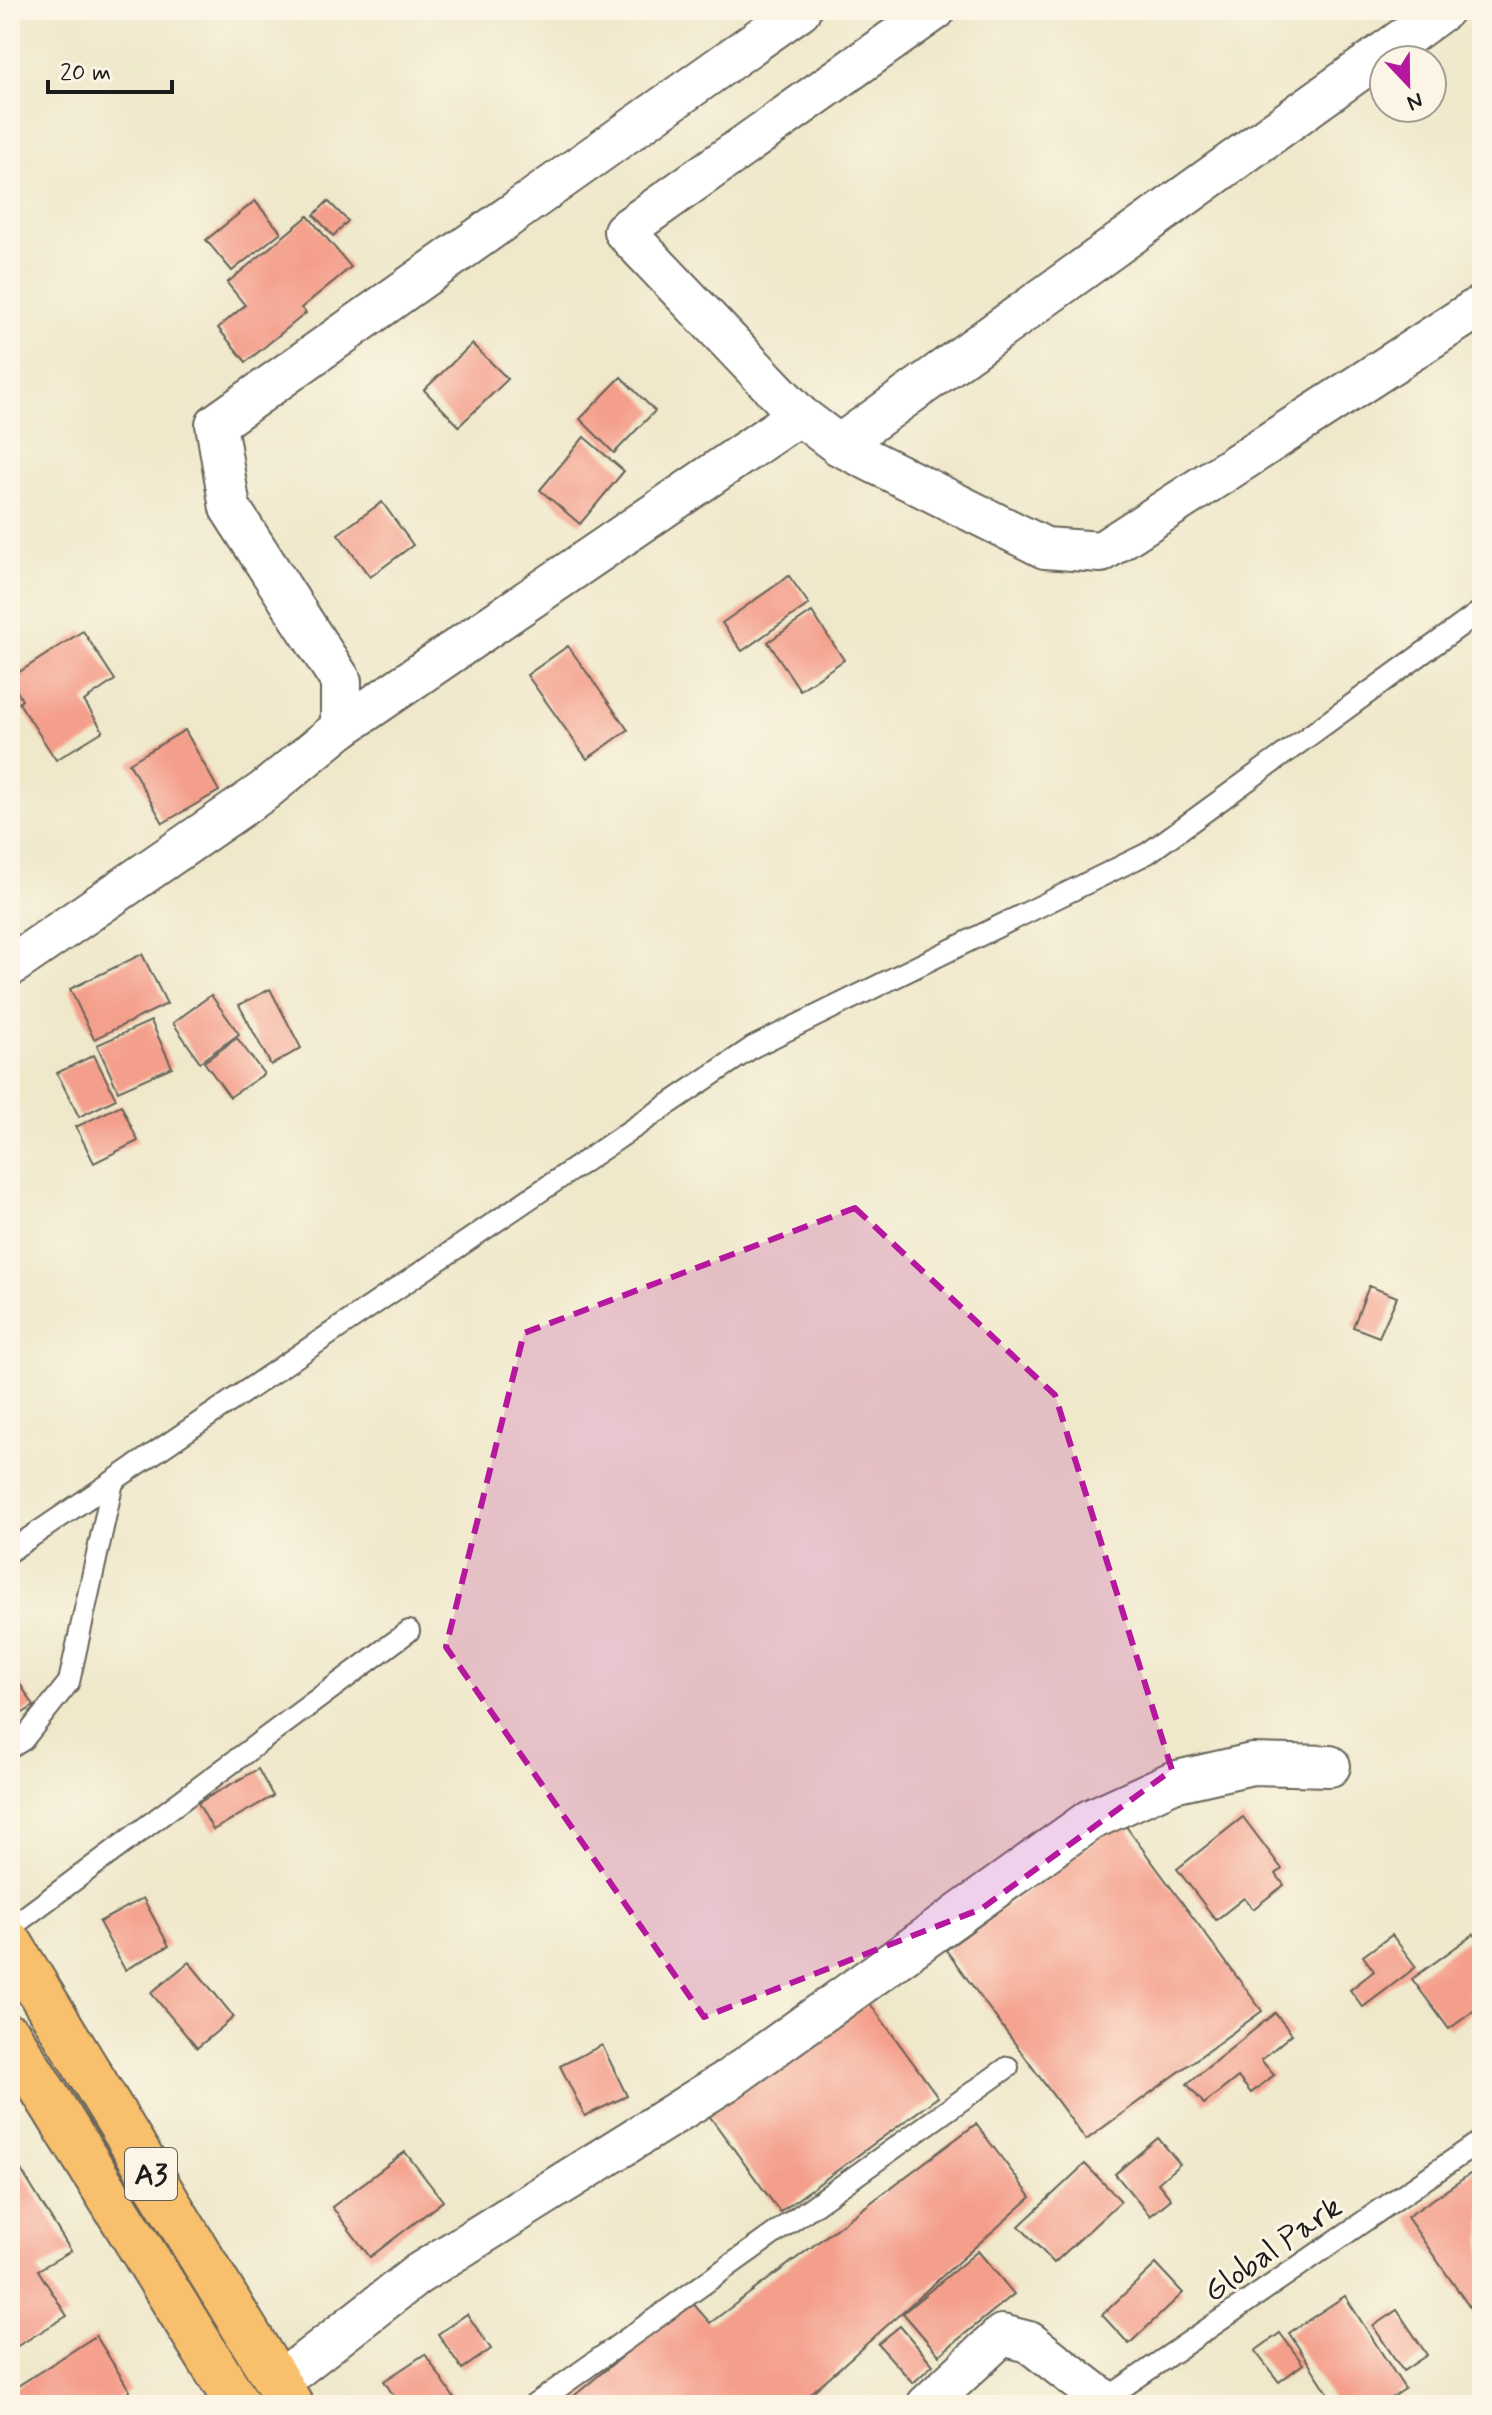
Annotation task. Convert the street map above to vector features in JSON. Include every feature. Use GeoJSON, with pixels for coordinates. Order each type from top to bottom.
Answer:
{"type":"FeatureCollection","features":[{"type":"Feature","properties":{"kind":"highway","name":"A3"},"geometry":{"type":"LineString","coordinates":[[10,1943],[285,2394]]}},
{"type":"Feature","properties":{"kind":"highway","name":"A3"},"geometry":{"type":"LineString","coordinates":[[10,2037],[238,2405]]}},
{"type":"Feature","properties":{"kind":"street"},"geometry":{"type":"LineString","coordinates":[[341,728],[341,681],[230,508],[216,424],[800,10]]}},
{"type":"Feature","properties":{"kind":"street"},"geometry":{"type":"LineString","coordinates":[[935,10],[624,231],[799,415],[839,445],[1045,548],[1101,552],[1482,305]]}},
{"type":"Feature","properties":{"kind":"street"},"geometry":{"type":"LineString","coordinates":[[839,445],[1443,10]]}},
{"type":"Feature","properties":{"kind":"street"},"geometry":{"type":"LineString","coordinates":[[10,966],[264,791],[341,728],[799,415]]}},
{"type":"Feature","properties":{"kind":"street"},"geometry":{"type":"LineString","coordinates":[[285,2394],[418,2274],[728,2080],[1090,1820],[1173,1782],[1252,1764],[1330,1766]]}},
{"type":"Feature","properties":{"kind":"street"},"geometry":{"type":"LineString","coordinates":[[927,2405],[1002,2335],[1029,2342],[1100,2403]]}},
{"type":"Feature","properties":{"kind":"lane"},"geometry":{"type":"LineString","coordinates":[[10,1551],[753,1047],[1148,853],[1482,610]]}},
{"type":"Feature","properties":{"kind":"lane"},"geometry":{"type":"LineString","coordinates":[[10,1748],[23,1740],[69,1682],[113,1482]]}},
{"type":"Feature","properties":{"kind":"lane"},"geometry":{"type":"LineString","coordinates":[[10,1928],[409,1631]]}},
{"type":"Feature","properties":{"kind":"lane"},"geometry":{"type":"LineString","coordinates":[[534,2405],[1008,2067]]}},
{"type":"Feature","properties":{"kind":"lane","name":"Global Park"},"geometry":{"type":"LineString","coordinates":[[1100,2403],[1482,2140]]}},
{"type":"Feature","properties":{"kind":"highlighted area"},"geometry":{"type":"Polygon","coordinates":[[[855,1208],[1055,1395],[1172,1770],[981,1909],[704,2017],[446,1647],[524,1333],[855,1208]]]}},
{"type":"Feature","properties":{"kind":"building"},"geometry":{"type":"Polygon","coordinates":[[[255,201],[281,232],[232,271],[206,240],[255,201]]]}},
{"type":"Feature","properties":{"kind":"building"},"geometry":{"type":"Polygon","coordinates":[[[328,201],[348,221],[333,236],[314,215],[328,201]]]}},
{"type":"Feature","properties":{"kind":"building"},"geometry":{"type":"Polygon","coordinates":[[[308,216],[351,267],[301,308],[306,313],[246,362],[218,328],[245,305],[227,283],[308,216]]]}},
{"type":"Feature","properties":{"kind":"building"},"geometry":{"type":"Polygon","coordinates":[[[472,344],[508,379],[459,426],[424,390],[472,344]]]}},
{"type":"Feature","properties":{"kind":"building"},"geometry":{"type":"Polygon","coordinates":[[[621,377],[655,411],[614,453],[580,419],[621,377]]]}},
{"type":"Feature","properties":{"kind":"building"},"geometry":{"type":"Polygon","coordinates":[[[584,437],[624,471],[580,524],[540,490],[584,437]]]}},
{"type":"Feature","properties":{"kind":"building"},"geometry":{"type":"Polygon","coordinates":[[[382,502],[413,545],[370,577],[338,534],[382,502]]]}},
{"type":"Feature","properties":{"kind":"building"},"geometry":{"type":"Polygon","coordinates":[[[789,576],[809,604],[742,651],[722,623],[789,576]]]}},
{"type":"Feature","properties":{"kind":"building"},"geometry":{"type":"Polygon","coordinates":[[[812,612],[844,660],[800,690],[768,642],[812,612]]]}},
{"type":"Feature","properties":{"kind":"building"},"geometry":{"type":"Polygon","coordinates":[[[83,631],[115,680],[84,701],[103,731],[56,760],[19,703],[22,700],[10,678],[83,631]]]}},
{"type":"Feature","properties":{"kind":"building"},"geometry":{"type":"Polygon","coordinates":[[[568,646],[628,730],[587,759],[527,675],[568,646]]]}},
{"type":"Feature","properties":{"kind":"building"},"geometry":{"type":"Polygon","coordinates":[[[185,730],[219,791],[163,823],[129,763],[185,730]]]}},
{"type":"Feature","properties":{"kind":"building"},"geometry":{"type":"Polygon","coordinates":[[[142,954],[167,1004],[94,1039],[70,989],[142,954]]]}},
{"type":"Feature","properties":{"kind":"building"},"geometry":{"type":"Polygon","coordinates":[[[270,989],[301,1048],[271,1065],[239,1005],[270,989]]]}},
{"type":"Feature","properties":{"kind":"building"},"geometry":{"type":"Polygon","coordinates":[[[211,995],[239,1034],[200,1062],[173,1023],[211,995]]]}},
{"type":"Feature","properties":{"kind":"building"},"geometry":{"type":"Polygon","coordinates":[[[151,1021],[172,1067],[118,1091],[97,1045],[151,1021]]]}},
{"type":"Feature","properties":{"kind":"building"},"geometry":{"type":"Polygon","coordinates":[[[237,1038],[264,1074],[230,1097],[204,1062],[237,1038]]]}},
{"type":"Feature","properties":{"kind":"building"},"geometry":{"type":"Polygon","coordinates":[[[94,1055],[116,1099],[79,1117],[57,1073],[94,1055]]]}},
{"type":"Feature","properties":{"kind":"building"},"geometry":{"type":"Polygon","coordinates":[[[121,1105],[138,1141],[94,1163],[76,1127],[121,1105]]]}},
{"type":"Feature","properties":{"kind":"building"},"geometry":{"type":"Polygon","coordinates":[[[1369,1286],[1397,1297],[1379,1337],[1353,1327],[1369,1286]]]}},
{"type":"Feature","properties":{"kind":"building"},"geometry":{"type":"Polygon","coordinates":[[[10,1668],[34,1706],[10,1721],[10,1668]]]}},
{"type":"Feature","properties":{"kind":"building"},"geometry":{"type":"Polygon","coordinates":[[[258,1769],[273,1796],[213,1830],[198,1803],[258,1769]]]}},
{"type":"Feature","properties":{"kind":"building"},"geometry":{"type":"Polygon","coordinates":[[[1243,1817],[1282,1869],[1276,1874],[1284,1885],[1253,1909],[1244,1898],[1216,1920],[1177,1869],[1243,1817]]]}},
{"type":"Feature","properties":{"kind":"building"},"geometry":{"type":"Polygon","coordinates":[[[1122,1821],[1262,2011],[1086,2140],[946,1950],[1122,1821]]]}},
{"type":"Feature","properties":{"kind":"building"},"geometry":{"type":"Polygon","coordinates":[[[143,1898],[169,1946],[125,1970],[99,1922],[143,1898]]]}},
{"type":"Feature","properties":{"kind":"building"},"geometry":{"type":"Polygon","coordinates":[[[1474,1934],[1482,1945],[1482,1997],[1475,2002],[1479,2007],[1449,2029],[1412,1979],[1474,1934]]]}},
{"type":"Feature","properties":{"kind":"building"},"geometry":{"type":"Polygon","coordinates":[[[1392,1935],[1416,1967],[1363,2007],[1350,1990],[1374,1971],[1363,1956],[1392,1935]]]}},
{"type":"Feature","properties":{"kind":"building"},"geometry":{"type":"Polygon","coordinates":[[[189,1962],[234,2017],[197,2048],[151,1993],[189,1962]]]}},
{"type":"Feature","properties":{"kind":"building"},"geometry":{"type":"Polygon","coordinates":[[[866,1998],[938,2097],[780,2212],[708,2114],[866,1998]]]}},
{"type":"Feature","properties":{"kind":"building"},"geometry":{"type":"Polygon","coordinates":[[[1275,2013],[1292,2034],[1261,2060],[1274,2075],[1251,2093],[1238,2077],[1204,2104],[1187,2084],[1275,2013]]]}},
{"type":"Feature","properties":{"kind":"building"},"geometry":{"type":"Polygon","coordinates":[[[602,2045],[627,2096],[585,2116],[560,2066],[602,2045]]]}},
{"type":"Feature","properties":{"kind":"building"},"geometry":{"type":"Polygon","coordinates":[[[976,2124],[1031,2197],[798,2405],[563,2405],[690,2300],[710,2323],[976,2124]]]}},
{"type":"Feature","properties":{"kind":"building"},"geometry":{"type":"Polygon","coordinates":[[[1158,2138],[1180,2164],[1158,2183],[1171,2199],[1150,2216],[1115,2174],[1158,2138]]]}},
{"type":"Feature","properties":{"kind":"building"},"geometry":{"type":"Polygon","coordinates":[[[10,2152],[71,2251],[38,2270],[67,2316],[16,2347],[10,2338],[10,2152]]]}},
{"type":"Feature","properties":{"kind":"building"},"geometry":{"type":"Polygon","coordinates":[[[405,2152],[443,2201],[370,2257],[332,2207],[405,2152]]]}},
{"type":"Feature","properties":{"kind":"building"},"geometry":{"type":"Polygon","coordinates":[[[1085,2164],[1121,2201],[1054,2263],[1019,2226],[1085,2164]]]}},
{"type":"Feature","properties":{"kind":"building"},"geometry":{"type":"Polygon","coordinates":[[[1482,2166],[1482,2325],[1407,2217],[1482,2166]]]}},
{"type":"Feature","properties":{"kind":"building"},"geometry":{"type":"Polygon","coordinates":[[[978,2251],[1014,2294],[939,2355],[903,2313],[978,2251]]]}},
{"type":"Feature","properties":{"kind":"building"},"geometry":{"type":"Polygon","coordinates":[[[1156,2264],[1183,2293],[1129,2344],[1102,2315],[1156,2264]]]}},
{"type":"Feature","properties":{"kind":"building"},"geometry":{"type":"Polygon","coordinates":[[[1345,2296],[1405,2389],[1381,2405],[1336,2405],[1289,2333],[1345,2296]]]}},
{"type":"Feature","properties":{"kind":"building"},"geometry":{"type":"Polygon","coordinates":[[[1397,2310],[1427,2355],[1403,2371],[1373,2326],[1397,2310]]]}},
{"type":"Feature","properties":{"kind":"building"},"geometry":{"type":"Polygon","coordinates":[[[467,2314],[491,2349],[462,2369],[438,2334],[467,2314]]]}},
{"type":"Feature","properties":{"kind":"building"},"geometry":{"type":"Polygon","coordinates":[[[900,2326],[933,2365],[913,2383],[878,2344],[900,2326]]]}},
{"type":"Feature","properties":{"kind":"building"},"geometry":{"type":"Polygon","coordinates":[[[1280,2333],[1303,2364],[1279,2382],[1255,2351],[1280,2333]]]}},
{"type":"Feature","properties":{"kind":"building"},"geometry":{"type":"Polygon","coordinates":[[[96,2336],[130,2391],[107,2405],[10,2405],[10,2391],[96,2336]]]}},
{"type":"Feature","properties":{"kind":"building"},"geometry":{"type":"Polygon","coordinates":[[[425,2354],[458,2404],[400,2405],[384,2381],[425,2354]]]}}]}
